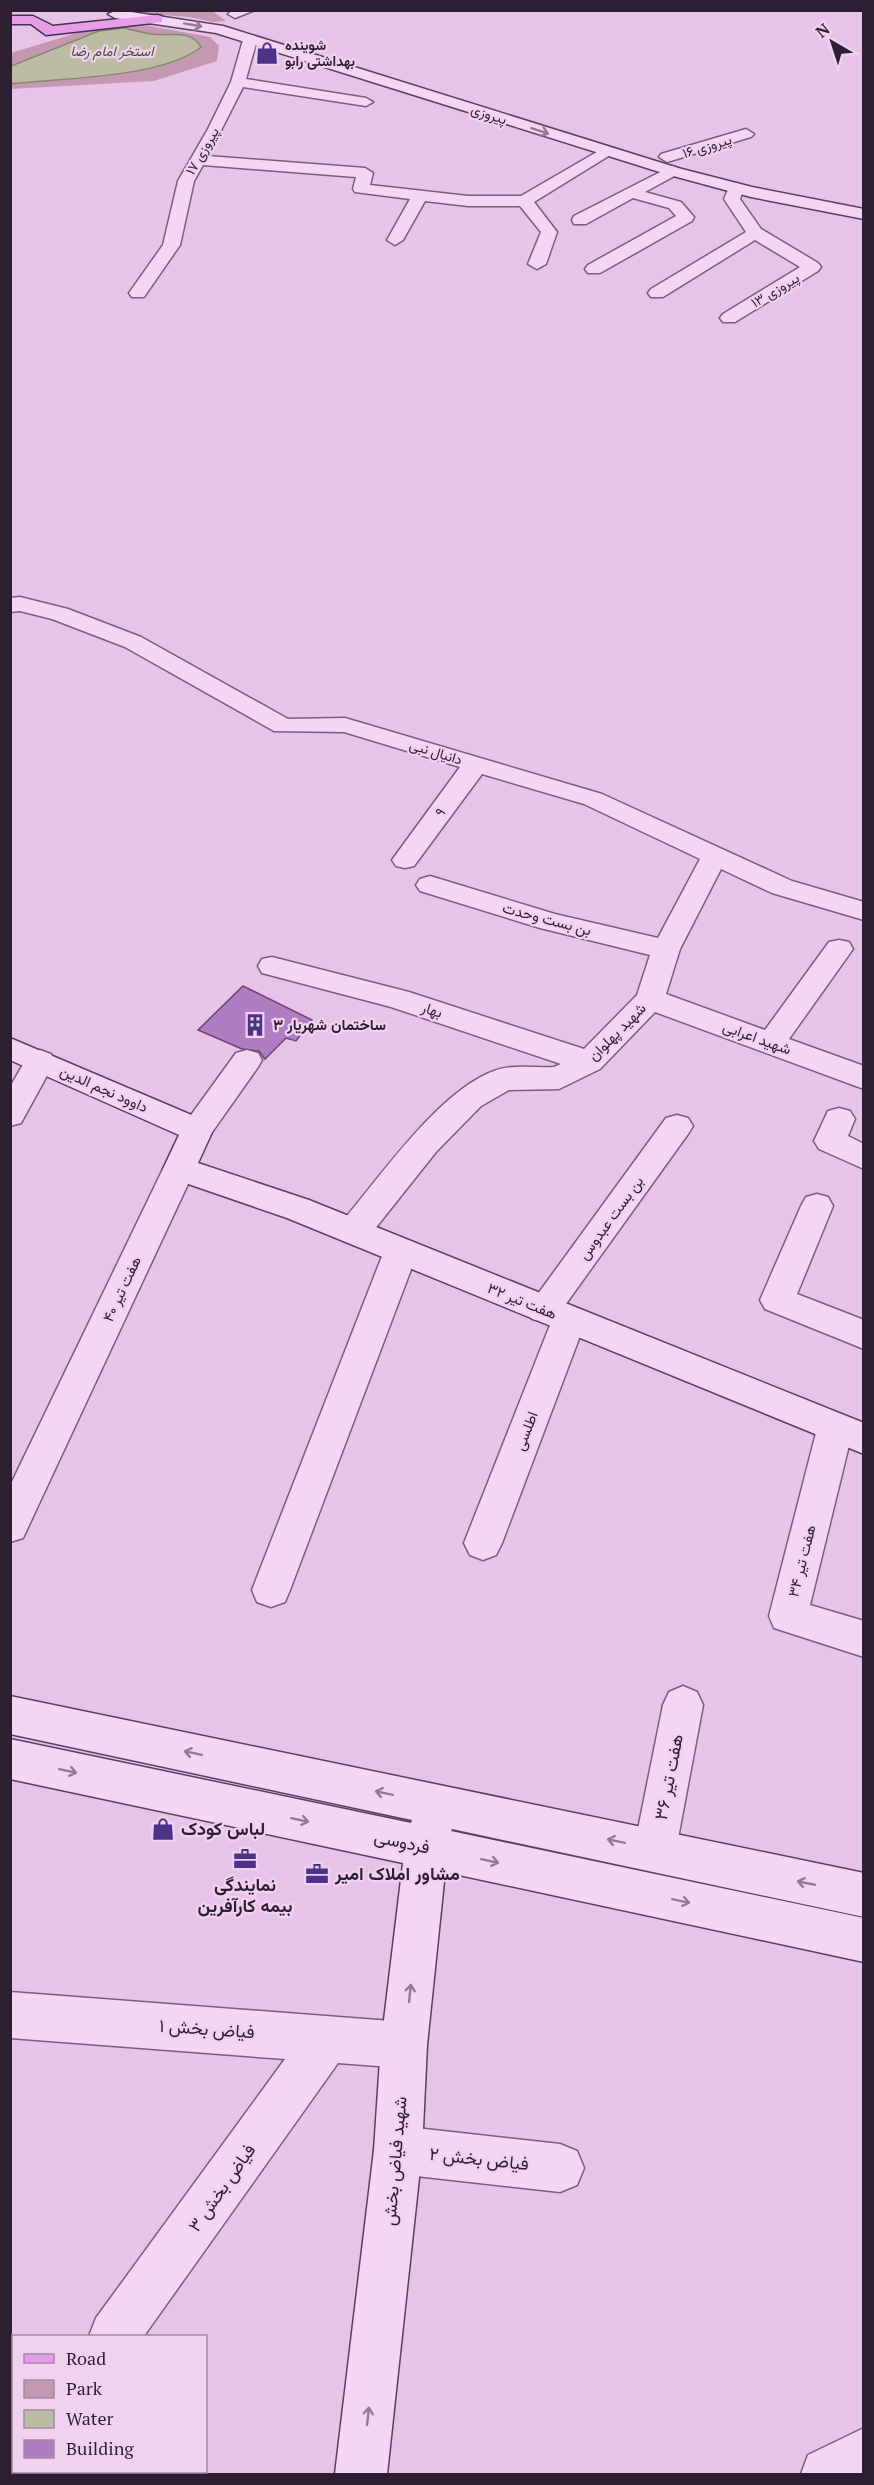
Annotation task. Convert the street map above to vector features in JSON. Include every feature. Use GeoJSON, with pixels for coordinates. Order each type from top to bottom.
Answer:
{"type":"FeatureCollection","features":[{"type":"Feature","properties":{"kind":"main road"},"geometry":{"type":"LineString","coordinates":[[10,19],[25,10]]}},
{"type":"Feature","properties":{"kind":"main road"},"geometry":{"type":"LineString","coordinates":[[64,15],[89,16],[131,10]]}},
{"type":"Feature","properties":{"kind":"main road"},"geometry":{"type":"LineString","coordinates":[[41,33],[89,16]]}},
{"type":"Feature","properties":{"kind":"main road"},"geometry":{"type":"LineString","coordinates":[[10,19],[38,21],[47,27],[41,33]]}},
{"type":"Feature","properties":{"kind":"main road"},"geometry":{"type":"LineString","coordinates":[[41,33],[157,19]]}},
{"type":"Feature","properties":{"kind":"street","name":"پیروزی"},"geometry":{"type":"LineString","coordinates":[[238,12],[276,37],[670,164],[736,188],[864,214]]}},
{"type":"Feature","properties":{"kind":"street","name":"پیروزی"},"geometry":{"type":"LineString","coordinates":[[115,14],[218,29],[607,152],[864,203]]}},
{"type":"Feature","properties":{"kind":"street","name":"پیروزی ۱۷"},"geometry":{"type":"LineString","coordinates":[[138,293],[171,244],[186,181],[238,82],[250,40]]}},
{"type":"Feature","properties":{"kind":"street"},"geometry":{"type":"LineString","coordinates":[[238,82],[366,102]]}},
{"type":"Feature","properties":{"kind":"street","name":"پیروزی ۱۶"},"geometry":{"type":"LineString","coordinates":[[580,220],[632,193],[670,164],[746,134]]}},
{"type":"Feature","properties":{"kind":"street"},"geometry":{"type":"LineString","coordinates":[[199,160],[365,173],[361,189],[419,197],[524,201],[607,152]]}},
{"type":"Feature","properties":{"kind":"street","name":"پیروزی ۱۳"},"geometry":{"type":"LineString","coordinates":[[729,318],[812,267],[755,233],[732,199],[736,188]]}},
{"type":"Feature","properties":{"kind":"street"},"geometry":{"type":"LineString","coordinates":[[594,269],[686,217],[675,205],[632,193]]}},
{"type":"Feature","properties":{"kind":"street"},"geometry":{"type":"LineString","coordinates":[[395,240],[419,197]]}},
{"type":"Feature","properties":{"kind":"street"},"geometry":{"type":"LineString","coordinates":[[524,201],[538,215],[549,232],[537,264]]}},
{"type":"Feature","properties":{"kind":"street"},"geometry":{"type":"LineString","coordinates":[[657,293],[755,233]]}},
{"type":"Feature","properties":{"kind":"street","name":"دانیال نبی"},"geometry":{"type":"LineString","coordinates":[[10,605],[20,604],[60,614],[133,642],[283,726],[345,725],[593,799],[782,887],[864,911]]}},
{"type":"Feature","properties":{"kind":"street","name":"۹"},"geometry":{"type":"LineString","coordinates":[[405,860],[476,764]]}},
{"type":"Feature","properties":{"kind":"street","name":"شهید پهلوان"},"geometry":{"type":"LineString","coordinates":[[354,1232],[425,1144],[470,1098],[503,1079],[559,1078],[589,1062],[650,999],[666,949],[714,857]]}},
{"type":"Feature","properties":{"kind":"street","name":"بن بست وحدت"},"geometry":{"type":"LineString","coordinates":[[430,885],[550,922],[666,949]]}},
{"type":"Feature","properties":{"kind":"street"},"geometry":{"type":"LineString","coordinates":[[771,1043],[839,949]]}},
{"type":"Feature","properties":{"kind":"street","name":"بهار"},"geometry":{"type":"LineString","coordinates":[[272,966],[399,999],[589,1062]]}},
{"type":"Feature","properties":{"kind":"street","name":"شهید اعرابی"},"geometry":{"type":"LineString","coordinates":[[650,999],[864,1078]]}},
{"type":"Feature","properties":{"kind":"street","name":"داوود نجم الدین"},"geometry":{"type":"LineString","coordinates":[[10,1048],[197,1130]]}},
{"type":"Feature","properties":{"kind":"street","name":"هفت تیر ۴۰"},"geometry":{"type":"LineString","coordinates":[[10,1526],[197,1130],[246,1060]]}},
{"type":"Feature","properties":{"kind":"street"},"geometry":{"type":"LineString","coordinates":[[10,1115],[40,1061]]}},
{"type":"Feature","properties":{"kind":"street"},"geometry":{"type":"LineString","coordinates":[[839,1119],[830,1141],[864,1158]]}},
{"type":"Feature","properties":{"kind":"street","name":"بن بست عبدوس"},"geometry":{"type":"LineString","coordinates":[[557,1315],[677,1126]]}},
{"type":"Feature","properties":{"kind":"street","name":"هفت تیر ۳۲"},"geometry":{"type":"LineString","coordinates":[[179,1168],[298,1209],[849,1434]]}},
{"type":"Feature","properties":{"kind":"street"},"geometry":{"type":"LineString","coordinates":[[817,1206],[777,1300],[864,1335]]}},
{"type":"Feature","properties":{"kind":"street"},"geometry":{"type":"LineString","coordinates":[[271,1590],[401,1251]]}},
{"type":"Feature","properties":{"kind":"street","name":"اطلسی"},"geometry":{"type":"LineString","coordinates":[[483,1543],[557,1315]]}},
{"type":"Feature","properties":{"kind":"street","name":"هفت تیر ۳۴"},"geometry":{"type":"LineString","coordinates":[[849,1434],[788,1616],[864,1639]]}},
{"type":"Feature","properties":{"kind":"street","name":"هفت تیر ۳۶"},"geometry":{"type":"LineString","coordinates":[[654,1849],[683,1705]]}},
{"type":"Feature","properties":{"kind":"street","name":"فردوسی"},"geometry":{"type":"LineString","coordinates":[[10,1715],[864,1940]]}},
{"type":"Feature","properties":{"kind":"street","name":"فردوسی"},"geometry":{"type":"LineString","coordinates":[[10,1759],[431,1825],[654,1849],[864,1895]]}},
{"type":"Feature","properties":{"kind":"street","name":"شهید فیاض بخش"},"geometry":{"type":"LineString","coordinates":[[361,2475],[398,2150],[404,2045],[431,1825]]}},
{"type":"Feature","properties":{"kind":"street","name":"فیاض بخش ۱"},"geometry":{"type":"LineString","coordinates":[[10,2015],[404,2045]]}},
{"type":"Feature","properties":{"kind":"street","name":"فیاض بخش ۳"},"geometry":{"type":"LineString","coordinates":[[115,2335],[328,2038]]}},
{"type":"Feature","properties":{"kind":"street","name":"فیاض بخش ۲"},"geometry":{"type":"LineString","coordinates":[[398,2150],[560,2168]]}},
{"type":"Feature","properties":{"kind":"street"},"geometry":{"type":"LineString","coordinates":[[827,2475],[864,2454]]}},
{"type":"Feature","properties":{"kind":"green space"},"geometry":{"type":"Polygon","coordinates":[[[145,11],[212,11],[226,21],[213,22],[189,17],[139,13],[145,11]]]}},
{"type":"Feature","properties":{"kind":"green space","name":"استخر امام رضا"},"geometry":{"type":"Polygon","coordinates":[[[150,26],[210,37],[219,46],[217,61],[154,81],[11,89],[11,53],[93,28],[150,26]]]}},
{"type":"Feature","properties":{"kind":"water","name":"استخر امام رضا"},"geometry":{"type":"Polygon","coordinates":[[[124,28],[159,35],[185,35],[191,37],[201,47],[184,57],[137,71],[11,84],[11,66],[99,31],[124,28]]]}},
{"type":"Feature","properties":{"kind":"building","name":"ساختمان شهریار ۳"},"geometry":{"type":"Polygon","coordinates":[[[243,986],[312,1020],[296,1041],[286,1038],[265,1059],[259,1051],[242,1049],[198,1030],[243,986]]]}},
{"type":"Feature","properties":{"kind":"place","name":"شوینده بهداشتی رابو"},"geometry":{"type":"Point","coordinates":[267,53]}},
{"type":"Feature","properties":{"kind":"place","name":"ساختمان شهریار ۳"},"geometry":{"type":"Point","coordinates":[255,1025]}},
{"type":"Feature","properties":{"kind":"place","name":"لباس کودک"},"geometry":{"type":"Point","coordinates":[163,1829]}},
{"type":"Feature","properties":{"kind":"place","name":"نمایندگی بیمه کارآفرین"},"geometry":{"type":"Point","coordinates":[245,1859]}},
{"type":"Feature","properties":{"kind":"place","name":"مشاور املاک امیر"},"geometry":{"type":"Point","coordinates":[317,1874]}}]}
